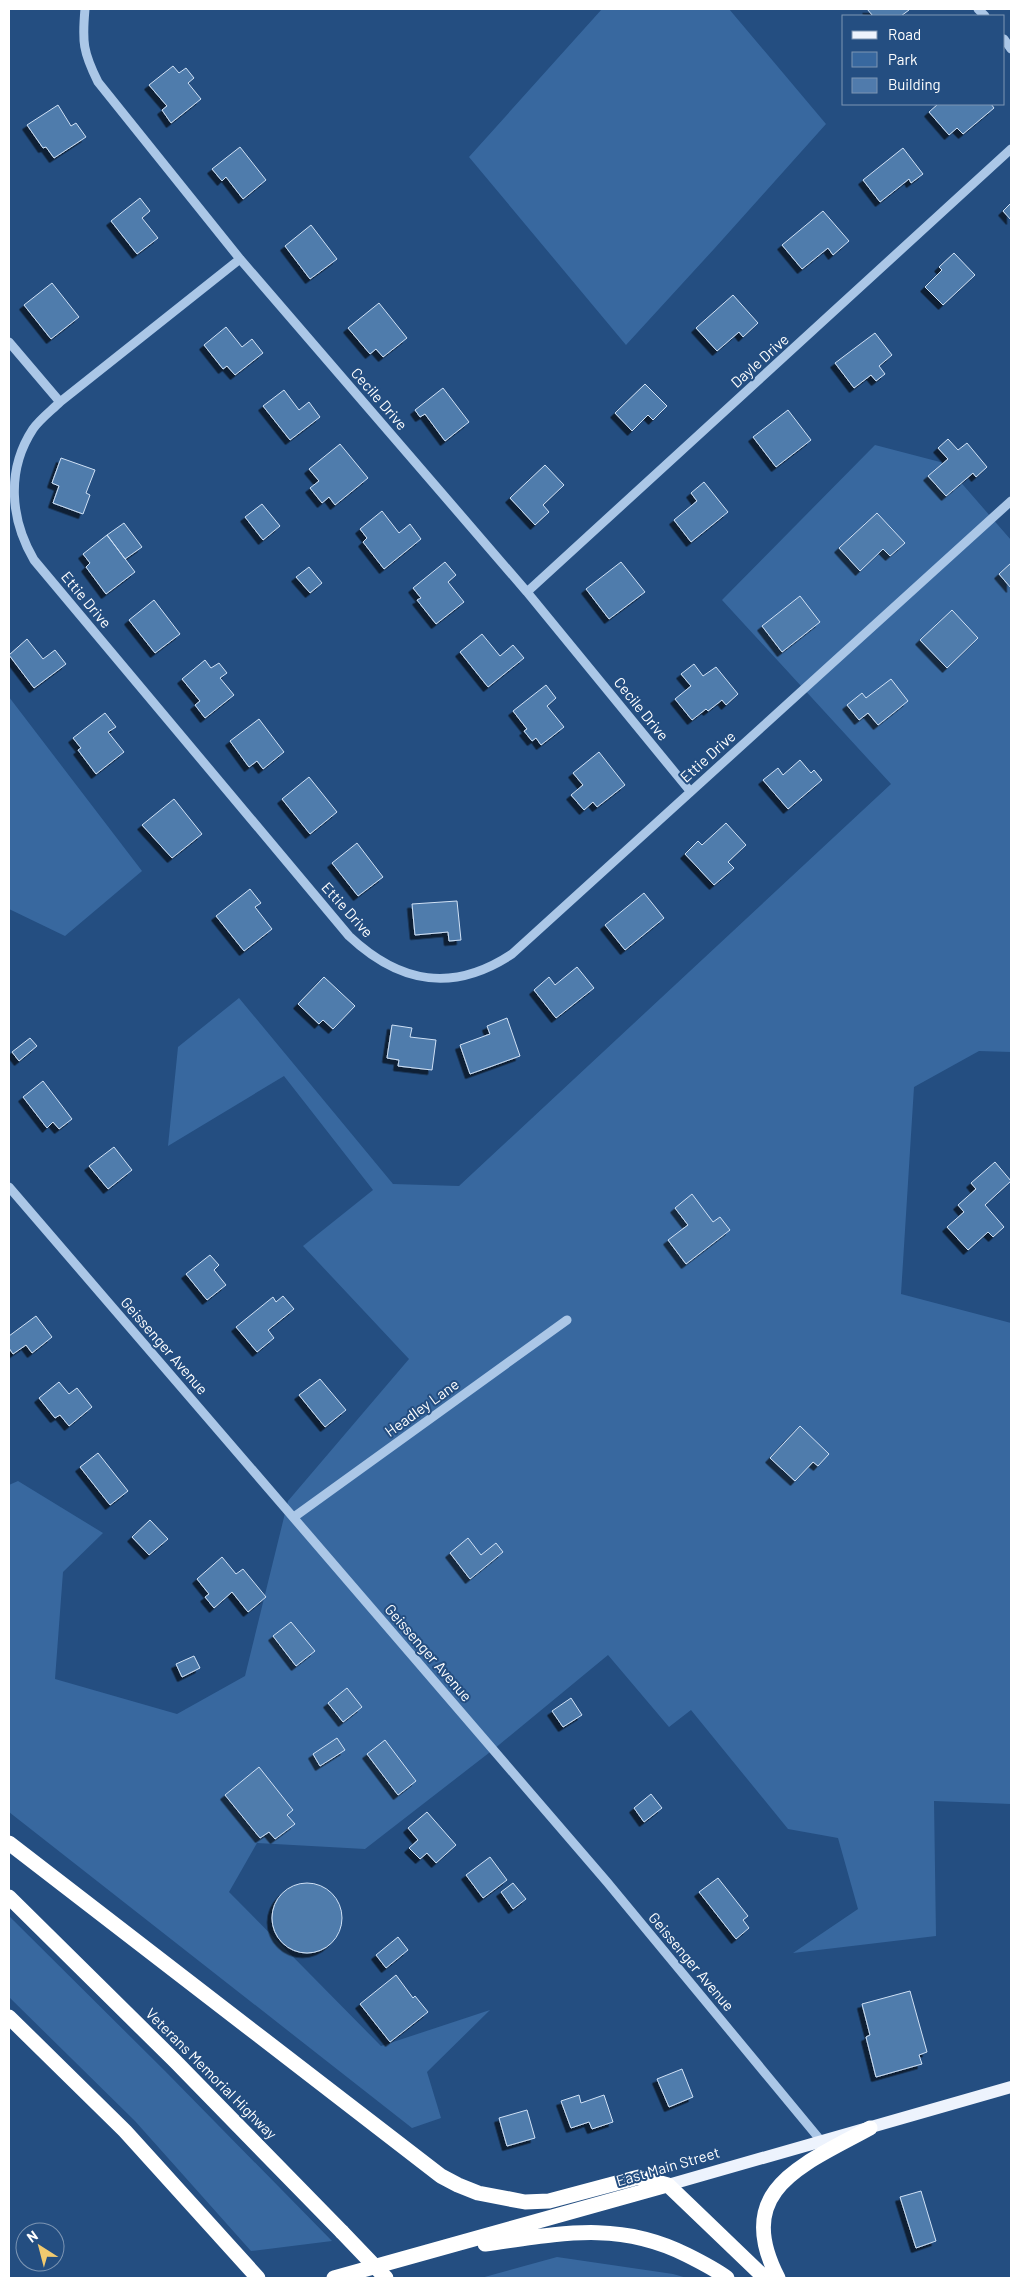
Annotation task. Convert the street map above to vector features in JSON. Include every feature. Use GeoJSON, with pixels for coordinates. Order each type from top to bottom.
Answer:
{"type":"FeatureCollection","features":[{"type":"Feature","properties":{"kind":"highway"},"geometry":{"type":"LineString","coordinates":[[9,1843],[441,2176],[458,2185],[494,2197],[525,2202],[549,2201],[639,2177],[668,2185],[765,2278]]}},
{"type":"Feature","properties":{"kind":"highway","name":"Veterans Memorial Highway"},"geometry":{"type":"LineString","coordinates":[[9,1897],[175,2061],[386,2278]]}},
{"type":"Feature","properties":{"kind":"highway"},"geometry":{"type":"LineString","coordinates":[[9,2017],[125,2130],[258,2278]]}},
{"type":"Feature","properties":{"kind":"highway"},"geometry":{"type":"LineString","coordinates":[[778,2278],[764,2244],[763,2215],[767,2202],[787,2179],[812,2160],[870,2128]]}},
{"type":"Feature","properties":{"kind":"highway","name":"East Main Street"},"geometry":{"type":"LineString","coordinates":[[334,2278],[668,2185]]}},
{"type":"Feature","properties":{"kind":"highway"},"geometry":{"type":"LineString","coordinates":[[424,2253],[559,2234],[610,2232],[642,2237],[670,2246],[727,2278]]}},
{"type":"Feature","properties":{"kind":"main road","name":"East Main Street"},"geometry":{"type":"LineString","coordinates":[[668,2185],[1011,2087]]}},
{"type":"Feature","properties":{"kind":"street","name":"Cecile Drive"},"geometry":{"type":"LineString","coordinates":[[85,9],[83,44],[86,58],[98,82],[240,259],[527,592],[690,791]]}},
{"type":"Feature","properties":{"kind":"street","name":"Dayle Drive"},"geometry":{"type":"LineString","coordinates":[[527,592],[1011,149]]}},
{"type":"Feature","properties":{"kind":"street","name":"Ettie Drive"},"geometry":{"type":"LineString","coordinates":[[240,259],[60,402],[34,428],[22,450],[14,495],[17,520],[24,542],[34,560],[343,928],[367,952],[410,974],[431,979],[450,979],[474,974],[494,966],[512,954],[1011,500]]}},
{"type":"Feature","properties":{"kind":"street"},"geometry":{"type":"LineString","coordinates":[[9,342],[60,402]]}},
{"type":"Feature","properties":{"kind":"street","name":"Geissenger Avenue"},"geometry":{"type":"LineString","coordinates":[[9,1186],[607,1882],[822,2142]]}},
{"type":"Feature","properties":{"kind":"street","name":"Headley Lane"},"geometry":{"type":"LineString","coordinates":[[294,1517],[567,1320]]}},
{"type":"Feature","properties":{"kind":"green space"},"geometry":{"type":"Polygon","coordinates":[[[602,9],[729,9],[826,124],[626,345],[469,157],[602,9]]]}},
{"type":"Feature","properties":{"kind":"green space"},"geometry":{"type":"Polygon","coordinates":[[[875,445],[944,463],[1011,540],[1011,1052],[979,1051],[914,1087],[901,1294],[1011,1323],[1011,1804],[934,1801],[936,1936],[793,1953],[858,1909],[838,1838],[788,1829],[691,1710],[669,1727],[608,1655],[494,1749],[365,1849],[257,1843],[229,1892],[381,2046],[490,2010],[427,2072],[441,2118],[412,2128],[9,1812],[9,1485],[18,1481],[103,1533],[63,1572],[55,1679],[177,1714],[245,1676],[288,1501],[409,1359],[303,1246],[373,1190],[284,1076],[168,1146],[178,1047],[239,998],[393,1184],[459,1186],[891,784],[722,600],[875,445]]]}},
{"type":"Feature","properties":{"kind":"green space"},"geometry":{"type":"Polygon","coordinates":[[[9,697],[142,871],[65,936],[9,909],[9,697]]]}},
{"type":"Feature","properties":{"kind":"green space"},"geometry":{"type":"Polygon","coordinates":[[[9,1916],[332,2241],[251,2251],[135,2121],[9,1997],[9,1916]]]}},
{"type":"Feature","properties":{"kind":"green space"},"geometry":{"type":"Polygon","coordinates":[[[557,2257],[673,2274],[687,2278],[481,2278],[557,2257]]]}},
{"type":"Feature","properties":{"kind":"building"},"geometry":{"type":"Polygon","coordinates":[[[867,9],[909,10],[902,15],[872,15],[867,9]]]}},
{"type":"Feature","properties":{"kind":"building"},"geometry":{"type":"Polygon","coordinates":[[[173,66],[179,73],[186,68],[194,78],[188,83],[201,99],[171,123],[162,110],[167,106],[149,85],[173,66]]]}},
{"type":"Feature","properties":{"kind":"building"},"geometry":{"type":"Polygon","coordinates":[[[58,105],[71,126],[76,123],[86,137],[54,158],[46,147],[43,148],[27,125],[58,105]]]}},
{"type":"Feature","properties":{"kind":"building"},"geometry":{"type":"Polygon","coordinates":[[[937,105],[992,105],[994,108],[963,134],[957,128],[949,135],[929,112],[937,105]]]}},
{"type":"Feature","properties":{"kind":"building"},"geometry":{"type":"Polygon","coordinates":[[[240,147],[266,180],[243,199],[226,177],[222,181],[212,169],[240,147]]]}},
{"type":"Feature","properties":{"kind":"building"},"geometry":{"type":"Polygon","coordinates":[[[903,148],[923,174],[911,183],[909,179],[880,202],[863,180],[903,148]]]}},
{"type":"Feature","properties":{"kind":"building"},"geometry":{"type":"Polygon","coordinates":[[[140,198],[150,211],[142,218],[158,238],[137,254],[111,221],[140,198]]]}},
{"type":"Feature","properties":{"kind":"building"},"geometry":{"type":"Polygon","coordinates":[[[1011,203],[1011,220],[1003,211],[1011,203]]]}},
{"type":"Feature","properties":{"kind":"building"},"geometry":{"type":"Polygon","coordinates":[[[823,211],[849,241],[833,255],[828,248],[802,269],[782,245],[823,211]]]}},
{"type":"Feature","properties":{"kind":"building"},"geometry":{"type":"Polygon","coordinates":[[[311,225],[337,259],[310,279],[285,246],[311,225]]]}},
{"type":"Feature","properties":{"kind":"building"},"geometry":{"type":"Polygon","coordinates":[[[954,253],[975,275],[943,305],[925,287],[942,270],[939,267],[954,253]]]}},
{"type":"Feature","properties":{"kind":"building"},"geometry":{"type":"Polygon","coordinates":[[[52,283],[79,317],[51,339],[24,305],[52,283]]]}},
{"type":"Feature","properties":{"kind":"building"},"geometry":{"type":"Polygon","coordinates":[[[733,295],[758,323],[743,337],[739,332],[717,351],[696,328],[733,295]]]}},
{"type":"Feature","properties":{"kind":"building"},"geometry":{"type":"Polygon","coordinates":[[[379,303],[407,338],[383,357],[376,349],[370,354],[348,328],[379,303]]]}},
{"type":"Feature","properties":{"kind":"building"},"geometry":{"type":"Polygon","coordinates":[[[226,327],[242,347],[252,339],[263,353],[235,375],[227,366],[223,369],[204,345],[226,327]]]}},
{"type":"Feature","properties":{"kind":"building"},"geometry":{"type":"Polygon","coordinates":[[[875,333],[892,355],[879,366],[885,374],[876,381],[871,375],[854,388],[835,363],[875,333]]]}},
{"type":"Feature","properties":{"kind":"building"},"geometry":{"type":"Polygon","coordinates":[[[645,384],[667,406],[653,420],[648,415],[632,431],[615,413],[645,384]]]}},
{"type":"Feature","properties":{"kind":"building"},"geometry":{"type":"Polygon","coordinates":[[[443,388],[469,422],[445,441],[425,414],[420,417],[415,410],[443,388]]]}},
{"type":"Feature","properties":{"kind":"building"},"geometry":{"type":"Polygon","coordinates":[[[284,390],[299,410],[309,402],[320,417],[290,440],[263,406],[284,390]]]}},
{"type":"Feature","properties":{"kind":"building"},"geometry":{"type":"Polygon","coordinates":[[[788,410],[811,440],[776,467],[753,437],[788,410]]]}},
{"type":"Feature","properties":{"kind":"building"},"geometry":{"type":"Polygon","coordinates":[[[948,439],[958,450],[967,443],[987,467],[976,477],[973,473],[946,496],[928,476],[948,459],[938,448],[948,439]]]}},
{"type":"Feature","properties":{"kind":"building"},"geometry":{"type":"Polygon","coordinates":[[[340,444],[368,478],[335,505],[329,497],[322,503],[310,488],[319,481],[309,469],[340,444]]]}},
{"type":"Feature","properties":{"kind":"building"},"geometry":{"type":"Polygon","coordinates":[[[61,458],[95,470],[86,493],[90,495],[83,514],[53,503],[59,486],[52,483],[61,458]]]}},
{"type":"Feature","properties":{"kind":"building"},"geometry":{"type":"Polygon","coordinates":[[[545,465],[564,485],[543,505],[549,512],[535,525],[510,498],[545,465]]]}},
{"type":"Feature","properties":{"kind":"building"},"geometry":{"type":"Polygon","coordinates":[[[704,482],[728,512],[691,542],[674,520],[697,501],[691,493],[704,482]]]}},
{"type":"Feature","properties":{"kind":"building"},"geometry":{"type":"Polygon","coordinates":[[[262,504],[280,526],[263,540],[245,517],[262,504]]]}},
{"type":"Feature","properties":{"kind":"building"},"geometry":{"type":"Polygon","coordinates":[[[382,511],[399,533],[410,524],[421,539],[384,569],[363,542],[367,538],[360,529],[382,511]]]}},
{"type":"Feature","properties":{"kind":"building"},"geometry":{"type":"Polygon","coordinates":[[[877,513],[905,543],[890,556],[883,549],[860,571],[839,548],[877,513]]]}},
{"type":"Feature","properties":{"kind":"building"},"geometry":{"type":"Polygon","coordinates":[[[124,523],[142,547],[125,559],[107,535],[124,523]]]}},
{"type":"Feature","properties":{"kind":"building"},"geometry":{"type":"Polygon","coordinates":[[[107,535],[135,572],[106,594],[86,567],[90,563],[83,554],[107,535]]]}},
{"type":"Feature","properties":{"kind":"building"},"geometry":{"type":"Polygon","coordinates":[[[445,562],[456,575],[448,582],[464,602],[436,624],[417,600],[421,598],[413,588],[445,562]]]}},
{"type":"Feature","properties":{"kind":"building"},"geometry":{"type":"Polygon","coordinates":[[[621,562],[645,592],[609,619],[586,589],[621,562]]]}},
{"type":"Feature","properties":{"kind":"building"},"geometry":{"type":"Polygon","coordinates":[[[1011,563],[1011,588],[999,574],[1011,563]]]}},
{"type":"Feature","properties":{"kind":"building"},"geometry":{"type":"Polygon","coordinates":[[[309,567],[322,583],[310,593],[296,577],[309,567]]]}},
{"type":"Feature","properties":{"kind":"building"},"geometry":{"type":"Polygon","coordinates":[[[800,596],[820,622],[782,652],[762,626],[800,596]]]}},
{"type":"Feature","properties":{"kind":"building"},"geometry":{"type":"Polygon","coordinates":[[[154,600],[180,634],[155,653],[129,620],[154,600]]]}},
{"type":"Feature","properties":{"kind":"building"},"geometry":{"type":"Polygon","coordinates":[[[952,610],[978,638],[947,668],[920,640],[952,610]]]}},
{"type":"Feature","properties":{"kind":"building"},"geometry":{"type":"Polygon","coordinates":[[[482,634],[500,656],[513,645],[524,658],[488,687],[460,652],[482,634]]]}},
{"type":"Feature","properties":{"kind":"building"},"geometry":{"type":"Polygon","coordinates":[[[27,639],[43,659],[55,650],[66,664],[34,688],[9,655],[27,639]]]}},
{"type":"Feature","properties":{"kind":"building"},"geometry":{"type":"Polygon","coordinates":[[[205,660],[211,668],[219,663],[227,673],[220,678],[234,695],[205,718],[195,705],[200,701],[182,679],[205,660]]]}},
{"type":"Feature","properties":{"kind":"building"},"geometry":{"type":"Polygon","coordinates":[[[694,664],[703,676],[716,667],[738,694],[726,705],[722,700],[692,720],[675,699],[691,686],[681,674],[694,664]]]}},
{"type":"Feature","properties":{"kind":"building"},"geometry":{"type":"Polygon","coordinates":[[[891,679],[908,701],[878,725],[868,713],[859,720],[847,705],[862,693],[866,698],[891,679]]]}},
{"type":"Feature","properties":{"kind":"building"},"geometry":{"type":"Polygon","coordinates":[[[546,685],[556,698],[547,706],[564,727],[541,745],[536,738],[532,741],[524,731],[527,729],[513,711],[546,685]]]}},
{"type":"Feature","properties":{"kind":"building"},"geometry":{"type":"Polygon","coordinates":[[[105,713],[116,727],[108,732],[124,752],[96,774],[78,750],[81,748],[73,738],[105,713]]]}},
{"type":"Feature","properties":{"kind":"building"},"geometry":{"type":"Polygon","coordinates":[[[259,719],[284,752],[263,769],[257,761],[249,767],[230,741],[259,719]]]}},
{"type":"Feature","properties":{"kind":"building"},"geometry":{"type":"Polygon","coordinates":[[[599,752],[625,785],[597,807],[593,802],[584,810],[571,795],[583,785],[573,773],[599,752]]]}},
{"type":"Feature","properties":{"kind":"building"},"geometry":{"type":"Polygon","coordinates":[[[800,760],[811,773],[814,770],[822,780],[788,809],[763,780],[778,768],[783,775],[800,760]]]}},
{"type":"Feature","properties":{"kind":"building"},"geometry":{"type":"Polygon","coordinates":[[[309,777],[337,812],[310,834],[282,799],[309,777]]]}},
{"type":"Feature","properties":{"kind":"building"},"geometry":{"type":"Polygon","coordinates":[[[174,799],[202,834],[172,858],[142,825],[174,799]]]}},
{"type":"Feature","properties":{"kind":"building"},"geometry":{"type":"Polygon","coordinates":[[[726,823],[746,845],[728,862],[734,868],[714,885],[685,854],[698,841],[702,845],[726,823]]]}},
{"type":"Feature","properties":{"kind":"building"},"geometry":{"type":"Polygon","coordinates":[[[357,843],[383,877],[358,896],[332,863],[357,843]]]}},
{"type":"Feature","properties":{"kind":"building"},"geometry":{"type":"Polygon","coordinates":[[[250,889],[261,903],[255,907],[272,929],[244,951],[216,916],[250,889]]]}},
{"type":"Feature","properties":{"kind":"building"},"geometry":{"type":"Polygon","coordinates":[[[644,893],[664,918],[625,950],[605,925],[644,893]]]}},
{"type":"Feature","properties":{"kind":"building"},"geometry":{"type":"Polygon","coordinates":[[[457,901],[461,940],[449,941],[448,932],[415,935],[412,904],[457,901]]]}},
{"type":"Feature","properties":{"kind":"building"},"geometry":{"type":"Polygon","coordinates":[[[577,967],[594,988],[556,1018],[534,990],[549,977],[555,985],[577,967]]]}},
{"type":"Feature","properties":{"kind":"building"},"geometry":{"type":"Polygon","coordinates":[[[324,977],[355,1006],[333,1029],[323,1020],[319,1024],[298,1004],[324,977]]]}},
{"type":"Feature","properties":{"kind":"building"},"geometry":{"type":"Polygon","coordinates":[[[507,1018],[520,1056],[470,1074],[460,1045],[490,1034],[487,1026],[507,1018]]]}},
{"type":"Feature","properties":{"kind":"building"},"geometry":{"type":"Polygon","coordinates":[[[392,1025],[412,1028],[410,1037],[436,1040],[432,1070],[398,1066],[399,1060],[387,1058],[392,1025]]]}},
{"type":"Feature","properties":{"kind":"building"},"geometry":{"type":"Polygon","coordinates":[[[30,1038],[37,1046],[19,1061],[12,1052],[30,1038]]]}},
{"type":"Feature","properties":{"kind":"building"},"geometry":{"type":"Polygon","coordinates":[[[43,1081],[72,1119],[59,1129],[53,1122],[47,1128],[23,1097],[43,1081]]]}},
{"type":"Feature","properties":{"kind":"building"},"geometry":{"type":"Polygon","coordinates":[[[114,1147],[132,1170],[108,1189],[89,1166],[114,1147]]]}},
{"type":"Feature","properties":{"kind":"building"},"geometry":{"type":"Polygon","coordinates":[[[995,1162],[1011,1181],[985,1205],[1004,1227],[993,1237],[988,1232],[968,1250],[947,1227],[964,1212],[958,1205],[976,1189],[971,1183],[995,1162]]]}},
{"type":"Feature","properties":{"kind":"building"},"geometry":{"type":"Polygon","coordinates":[[[692,1194],[713,1222],[720,1217],[730,1230],[686,1264],[668,1240],[688,1225],[675,1208],[692,1194]]]}},
{"type":"Feature","properties":{"kind":"building"},"geometry":{"type":"Polygon","coordinates":[[[210,1255],[219,1265],[214,1270],[226,1285],[207,1300],[186,1274],[210,1255]]]}},
{"type":"Feature","properties":{"kind":"building"},"geometry":{"type":"Polygon","coordinates":[[[283,1296],[294,1309],[268,1330],[274,1338],[257,1352],[236,1327],[273,1297],[276,1302],[283,1296]]]}},
{"type":"Feature","properties":{"kind":"building"},"geometry":{"type":"Polygon","coordinates":[[[36,1316],[52,1337],[32,1353],[26,1345],[13,1354],[9,1348],[9,1336],[36,1316]]]}},
{"type":"Feature","properties":{"kind":"building"},"geometry":{"type":"Polygon","coordinates":[[[320,1379],[346,1410],[325,1427],[299,1395],[320,1379]]]}},
{"type":"Feature","properties":{"kind":"building"},"geometry":{"type":"Polygon","coordinates":[[[59,1382],[69,1394],[77,1388],[92,1407],[69,1426],[60,1415],[55,1418],[39,1398],[59,1382]]]}},
{"type":"Feature","properties":{"kind":"building"},"geometry":{"type":"Polygon","coordinates":[[[800,1426],[829,1454],[818,1466],[813,1462],[795,1481],[770,1458],[800,1426]]]}},
{"type":"Feature","properties":{"kind":"building"},"geometry":{"type":"Polygon","coordinates":[[[98,1453],[128,1491],[110,1505],[80,1467],[98,1453]]]}},
{"type":"Feature","properties":{"kind":"building"},"geometry":{"type":"Polygon","coordinates":[[[150,1520],[168,1539],[149,1555],[132,1537],[150,1520]]]}},
{"type":"Feature","properties":{"kind":"building"},"geometry":{"type":"Polygon","coordinates":[[[468,1538],[481,1555],[496,1543],[503,1552],[470,1579],[450,1553],[468,1538]]]}},
{"type":"Feature","properties":{"kind":"building"},"geometry":{"type":"Polygon","coordinates":[[[222,1557],[236,1574],[243,1569],[266,1597],[248,1612],[232,1592],[214,1608],[205,1597],[209,1594],[197,1579],[222,1557]]]}},
{"type":"Feature","properties":{"kind":"building"},"geometry":{"type":"Polygon","coordinates":[[[291,1622],[315,1651],[296,1666],[273,1636],[291,1622]]]}},
{"type":"Feature","properties":{"kind":"building"},"geometry":{"type":"Polygon","coordinates":[[[194,1656],[200,1668],[182,1677],[176,1664],[194,1656]]]}},
{"type":"Feature","properties":{"kind":"building"},"geometry":{"type":"Polygon","coordinates":[[[347,1688],[362,1707],[343,1722],[328,1703],[347,1688]]]}},
{"type":"Feature","properties":{"kind":"building"},"geometry":{"type":"Polygon","coordinates":[[[571,1698],[582,1715],[563,1727],[552,1711],[571,1698]]]}},
{"type":"Feature","properties":{"kind":"building"},"geometry":{"type":"Polygon","coordinates":[[[337,1738],[345,1750],[320,1766],[313,1754],[337,1738]]]}},
{"type":"Feature","properties":{"kind":"building"},"geometry":{"type":"Polygon","coordinates":[[[385,1740],[416,1781],[398,1795],[367,1754],[385,1740]]]}},
{"type":"Feature","properties":{"kind":"building"},"geometry":{"type":"Polygon","coordinates":[[[259,1767],[293,1810],[287,1815],[295,1824],[275,1839],[269,1832],[260,1838],[225,1795],[259,1767]]]}},
{"type":"Feature","properties":{"kind":"building"},"geometry":{"type":"Polygon","coordinates":[[[651,1794],[662,1808],[644,1822],[634,1808],[651,1794]]]}},
{"type":"Feature","properties":{"kind":"building"},"geometry":{"type":"Polygon","coordinates":[[[427,1812],[456,1845],[436,1863],[427,1853],[420,1859],[409,1848],[418,1840],[408,1828],[427,1812]]]}},
{"type":"Feature","properties":{"kind":"building"},"geometry":{"type":"Polygon","coordinates":[[[490,1857],[507,1880],[483,1898],[466,1875],[490,1857]]]}},
{"type":"Feature","properties":{"kind":"building"},"geometry":{"type":"Polygon","coordinates":[[[718,1878],[748,1916],[743,1920],[749,1928],[736,1939],[699,1892],[718,1878]]]}},
{"type":"Feature","properties":{"kind":"building"},"geometry":{"type":"Polygon","coordinates":[[[314,1883],[327,1889],[336,1898],[340,1904],[342,1918],[340,1932],[332,1943],[321,1951],[300,1953],[293,1951],[282,1943],[274,1932],[272,1911],[274,1904],[282,1893],[293,1885],[314,1883]]]}},
{"type":"Feature","properties":{"kind":"building"},"geometry":{"type":"Polygon","coordinates":[[[513,1883],[526,1899],[513,1909],[501,1892],[513,1883]]]}},
{"type":"Feature","properties":{"kind":"building"},"geometry":{"type":"Polygon","coordinates":[[[398,1937],[408,1950],[386,1968],[376,1955],[398,1937]]]}},
{"type":"Feature","properties":{"kind":"building"},"geometry":{"type":"Polygon","coordinates":[[[396,1975],[413,1998],[415,1996],[428,2012],[390,2042],[360,2004],[396,1975]]]}},
{"type":"Feature","properties":{"kind":"building"},"geometry":{"type":"Polygon","coordinates":[[[910,1991],[927,2052],[919,2055],[922,2064],[876,2077],[866,2037],[870,2035],[862,2004],[910,1991]]]}},
{"type":"Feature","properties":{"kind":"building"},"geometry":{"type":"Polygon","coordinates":[[[682,2069],[693,2097],[669,2107],[657,2079],[682,2069]]]}},
{"type":"Feature","properties":{"kind":"building"},"geometry":{"type":"Polygon","coordinates":[[[579,2095],[581,2103],[604,2095],[613,2122],[592,2129],[589,2122],[571,2128],[561,2101],[579,2095]]]}},
{"type":"Feature","properties":{"kind":"building"},"geometry":{"type":"Polygon","coordinates":[[[527,2110],[535,2138],[507,2146],[499,2118],[527,2110]]]}},
{"type":"Feature","properties":{"kind":"building"},"geometry":{"type":"Polygon","coordinates":[[[921,2191],[936,2241],[916,2248],[900,2197],[921,2191]]]}}]}
